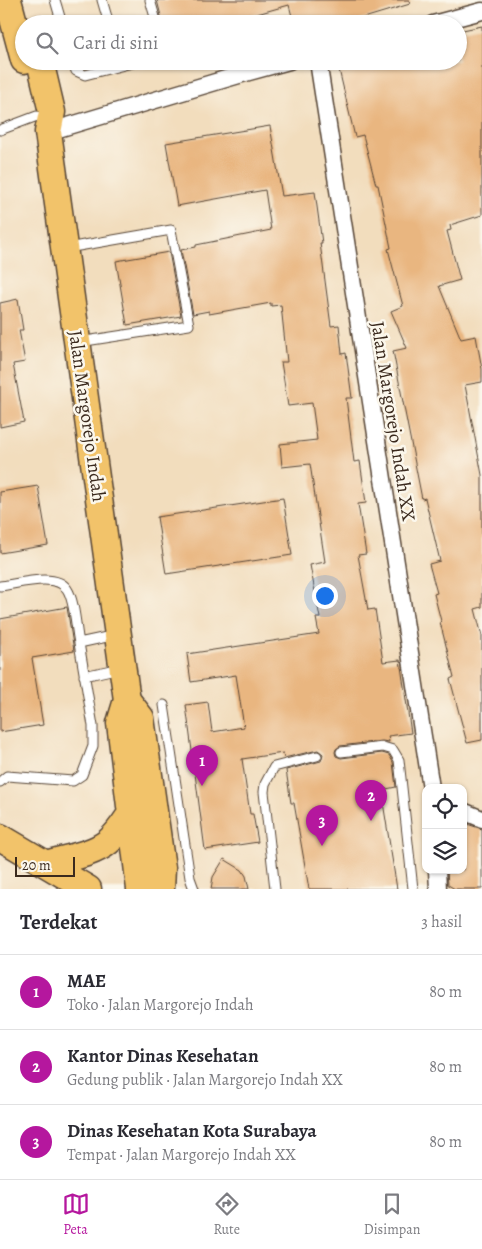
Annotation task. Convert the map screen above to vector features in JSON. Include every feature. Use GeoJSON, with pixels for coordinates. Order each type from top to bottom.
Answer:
{"type":"FeatureCollection","features":[{"type":"Feature","properties":{"kind":"main road","name":"Jalan Margorejo Indah"},"geometry":{"type":"LineString","coordinates":[[8,0],[15,26]]}},
{"type":"Feature","properties":{"kind":"main road"},"geometry":{"type":"LineString","coordinates":[[24,0],[28,15]]}},
{"type":"Feature","properties":{"kind":"main road","name":"Jalan Margorejo Indah"},"geometry":{"type":"LineString","coordinates":[[27,70],[43,124],[64,249],[123,668],[127,700],[120,723],[140,889]]}},
{"type":"Feature","properties":{"kind":"main road","name":"Jalan Margorejo Indah"},"geometry":{"type":"LineString","coordinates":[[42,70],[52,112],[43,124]]}},
{"type":"Feature","properties":{"kind":"main road","name":"Jalan Margorejo Indah"},"geometry":{"type":"LineString","coordinates":[[127,700],[141,718],[162,868],[161,889]]}},
{"type":"Feature","properties":{"kind":"main road"},"geometry":{"type":"LineString","coordinates":[[46,864],[80,854],[107,843],[130,815]]}},
{"type":"Feature","properties":{"kind":"main road"},"geometry":{"type":"LineString","coordinates":[[0,837],[88,889]]}},
{"type":"Feature","properties":{"kind":"street"},"geometry":{"type":"LineString","coordinates":[[467,15],[482,11]]}},
{"type":"Feature","properties":{"kind":"street"},"geometry":{"type":"LineString","coordinates":[[43,124],[235,70]]}},
{"type":"Feature","properties":{"kind":"street","name":"Jalan Margorejo Indah XX"},"geometry":{"type":"LineString","coordinates":[[319,70],[430,784]]}},
{"type":"Feature","properties":{"kind":"street"},"geometry":{"type":"LineString","coordinates":[[467,813],[482,819]]}},
{"type":"Feature","properties":{"kind":"street"},"geometry":{"type":"LineString","coordinates":[[437,874],[438,889]]}},
{"type":"Feature","properties":{"kind":"lane"},"geometry":{"type":"LineString","coordinates":[[55,0],[59,15]]}},
{"type":"Feature","properties":{"kind":"lane"},"geometry":{"type":"LineString","coordinates":[[102,0],[106,15]]}},
{"type":"Feature","properties":{"kind":"lane"},"geometry":{"type":"LineString","coordinates":[[150,0],[154,15]]}},
{"type":"Feature","properties":{"kind":"lane"},"geometry":{"type":"LineString","coordinates":[[76,70],[77,73],[85,75],[102,70]]}},
{"type":"Feature","properties":{"kind":"lane"},"geometry":{"type":"LineString","coordinates":[[0,130],[43,124]]}},
{"type":"Feature","properties":{"kind":"lane"},"geometry":{"type":"LineString","coordinates":[[64,249],[170,230],[189,324],[77,342]]}},
{"type":"Feature","properties":{"kind":"lane"},"geometry":{"type":"LineString","coordinates":[[0,586],[45,580],[58,581],[67,589],[71,598],[93,726],[93,746],[82,775],[73,781],[7,776],[0,782]]}},
{"type":"Feature","properties":{"kind":"lane"},"geometry":{"type":"LineString","coordinates":[[79,643],[118,634]]}},
{"type":"Feature","properties":{"kind":"lane"},"geometry":{"type":"LineString","coordinates":[[84,676],[123,668]]}},
{"type":"Feature","properties":{"kind":"lane"},"geometry":{"type":"LineString","coordinates":[[164,705],[190,878],[194,889]]}},
{"type":"Feature","properties":{"kind":"lane"},"geometry":{"type":"LineString","coordinates":[[341,752],[383,748],[393,750],[399,760],[413,889]]}},
{"type":"Feature","properties":{"kind":"lane"},"geometry":{"type":"LineString","coordinates":[[275,889],[264,792],[265,784],[274,767],[317,756]]}},
{"type":"Feature","properties":{"kind":"building"},"geometry":{"type":"Polygon","coordinates":[[[157,0],[409,0],[410,4],[374,15],[292,15],[289,5],[254,15],[161,15],[157,0]]]}},
{"type":"Feature","properties":{"kind":"building"},"geometry":{"type":"Polygon","coordinates":[[[482,26],[482,215],[450,225],[451,230],[447,231],[460,280],[439,286],[461,339],[476,336],[482,369],[482,382],[465,385],[482,475],[482,607],[475,609],[482,636],[482,740],[467,743],[450,679],[454,677],[440,622],[434,594],[437,593],[429,564],[440,561],[425,498],[422,499],[393,351],[407,348],[391,311],[403,306],[388,249],[391,248],[378,185],[376,185],[363,135],[355,137],[339,70],[467,70],[467,29],[482,26]]]}},
{"type":"Feature","properties":{"kind":"building"},"geometry":{"type":"Polygon","coordinates":[[[270,126],[282,196],[315,192],[331,326],[339,325],[342,354],[346,353],[352,398],[346,398],[354,462],[360,461],[366,503],[358,504],[366,554],[358,555],[368,610],[375,609],[383,662],[400,660],[411,733],[388,736],[389,742],[382,741],[340,746],[335,752],[336,756],[341,758],[382,753],[389,755],[393,762],[396,787],[381,790],[397,889],[309,889],[294,803],[291,803],[286,770],[321,761],[323,754],[318,750],[284,758],[283,753],[242,759],[250,814],[253,814],[258,842],[205,850],[186,705],[208,702],[212,732],[244,727],[236,675],[191,682],[187,654],[319,634],[316,618],[320,618],[310,565],[325,562],[310,464],[282,467],[280,444],[317,440],[312,403],[288,406],[281,362],[287,362],[281,305],[271,306],[271,303],[209,314],[209,311],[193,314],[181,250],[196,247],[196,245],[271,230],[265,190],[177,206],[166,143],[270,126]]]}},
{"type":"Feature","properties":{"kind":"building"},"geometry":{"type":"Polygon","coordinates":[[[169,252],[181,316],[127,325],[116,261],[169,252]]]}},
{"type":"Feature","properties":{"kind":"building"},"geometry":{"type":"Polygon","coordinates":[[[18,299],[23,330],[19,330],[25,362],[13,364],[24,422],[0,427],[0,303],[18,299]]]}},
{"type":"Feature","properties":{"kind":"building"},"geometry":{"type":"Polygon","coordinates":[[[38,486],[48,545],[0,553],[0,492],[38,486]]]}},
{"type":"Feature","properties":{"kind":"building"},"geometry":{"type":"Polygon","coordinates":[[[283,498],[292,555],[166,574],[157,517],[283,498]]]}},
{"type":"Feature","properties":{"kind":"building"},"geometry":{"type":"Polygon","coordinates":[[[67,607],[74,651],[32,658],[43,725],[0,732],[0,619],[67,607]]]}},
{"type":"Feature","properties":{"kind":"building"},"geometry":{"type":"Polygon","coordinates":[[[467,824],[482,829],[482,889],[455,889],[448,885],[447,874],[467,874],[467,824]]]}},
{"type":"Feature","properties":{"kind":"building"},"geometry":{"type":"Polygon","coordinates":[[[224,859],[242,870],[246,876],[249,889],[211,889],[213,877],[224,859]]]}},
{"type":"Feature","properties":{"kind":"place","name":"MAE"},"geometry":{"type":"Point","coordinates":[202,786]}},
{"type":"Feature","properties":{"kind":"place","name":"Kantor Dinas Kesehatan"},"geometry":{"type":"Point","coordinates":[371,821]}},
{"type":"Feature","properties":{"kind":"place","name":"Dinas Kesehatan Kota Surabaya"},"geometry":{"type":"Point","coordinates":[322,846]}}]}
